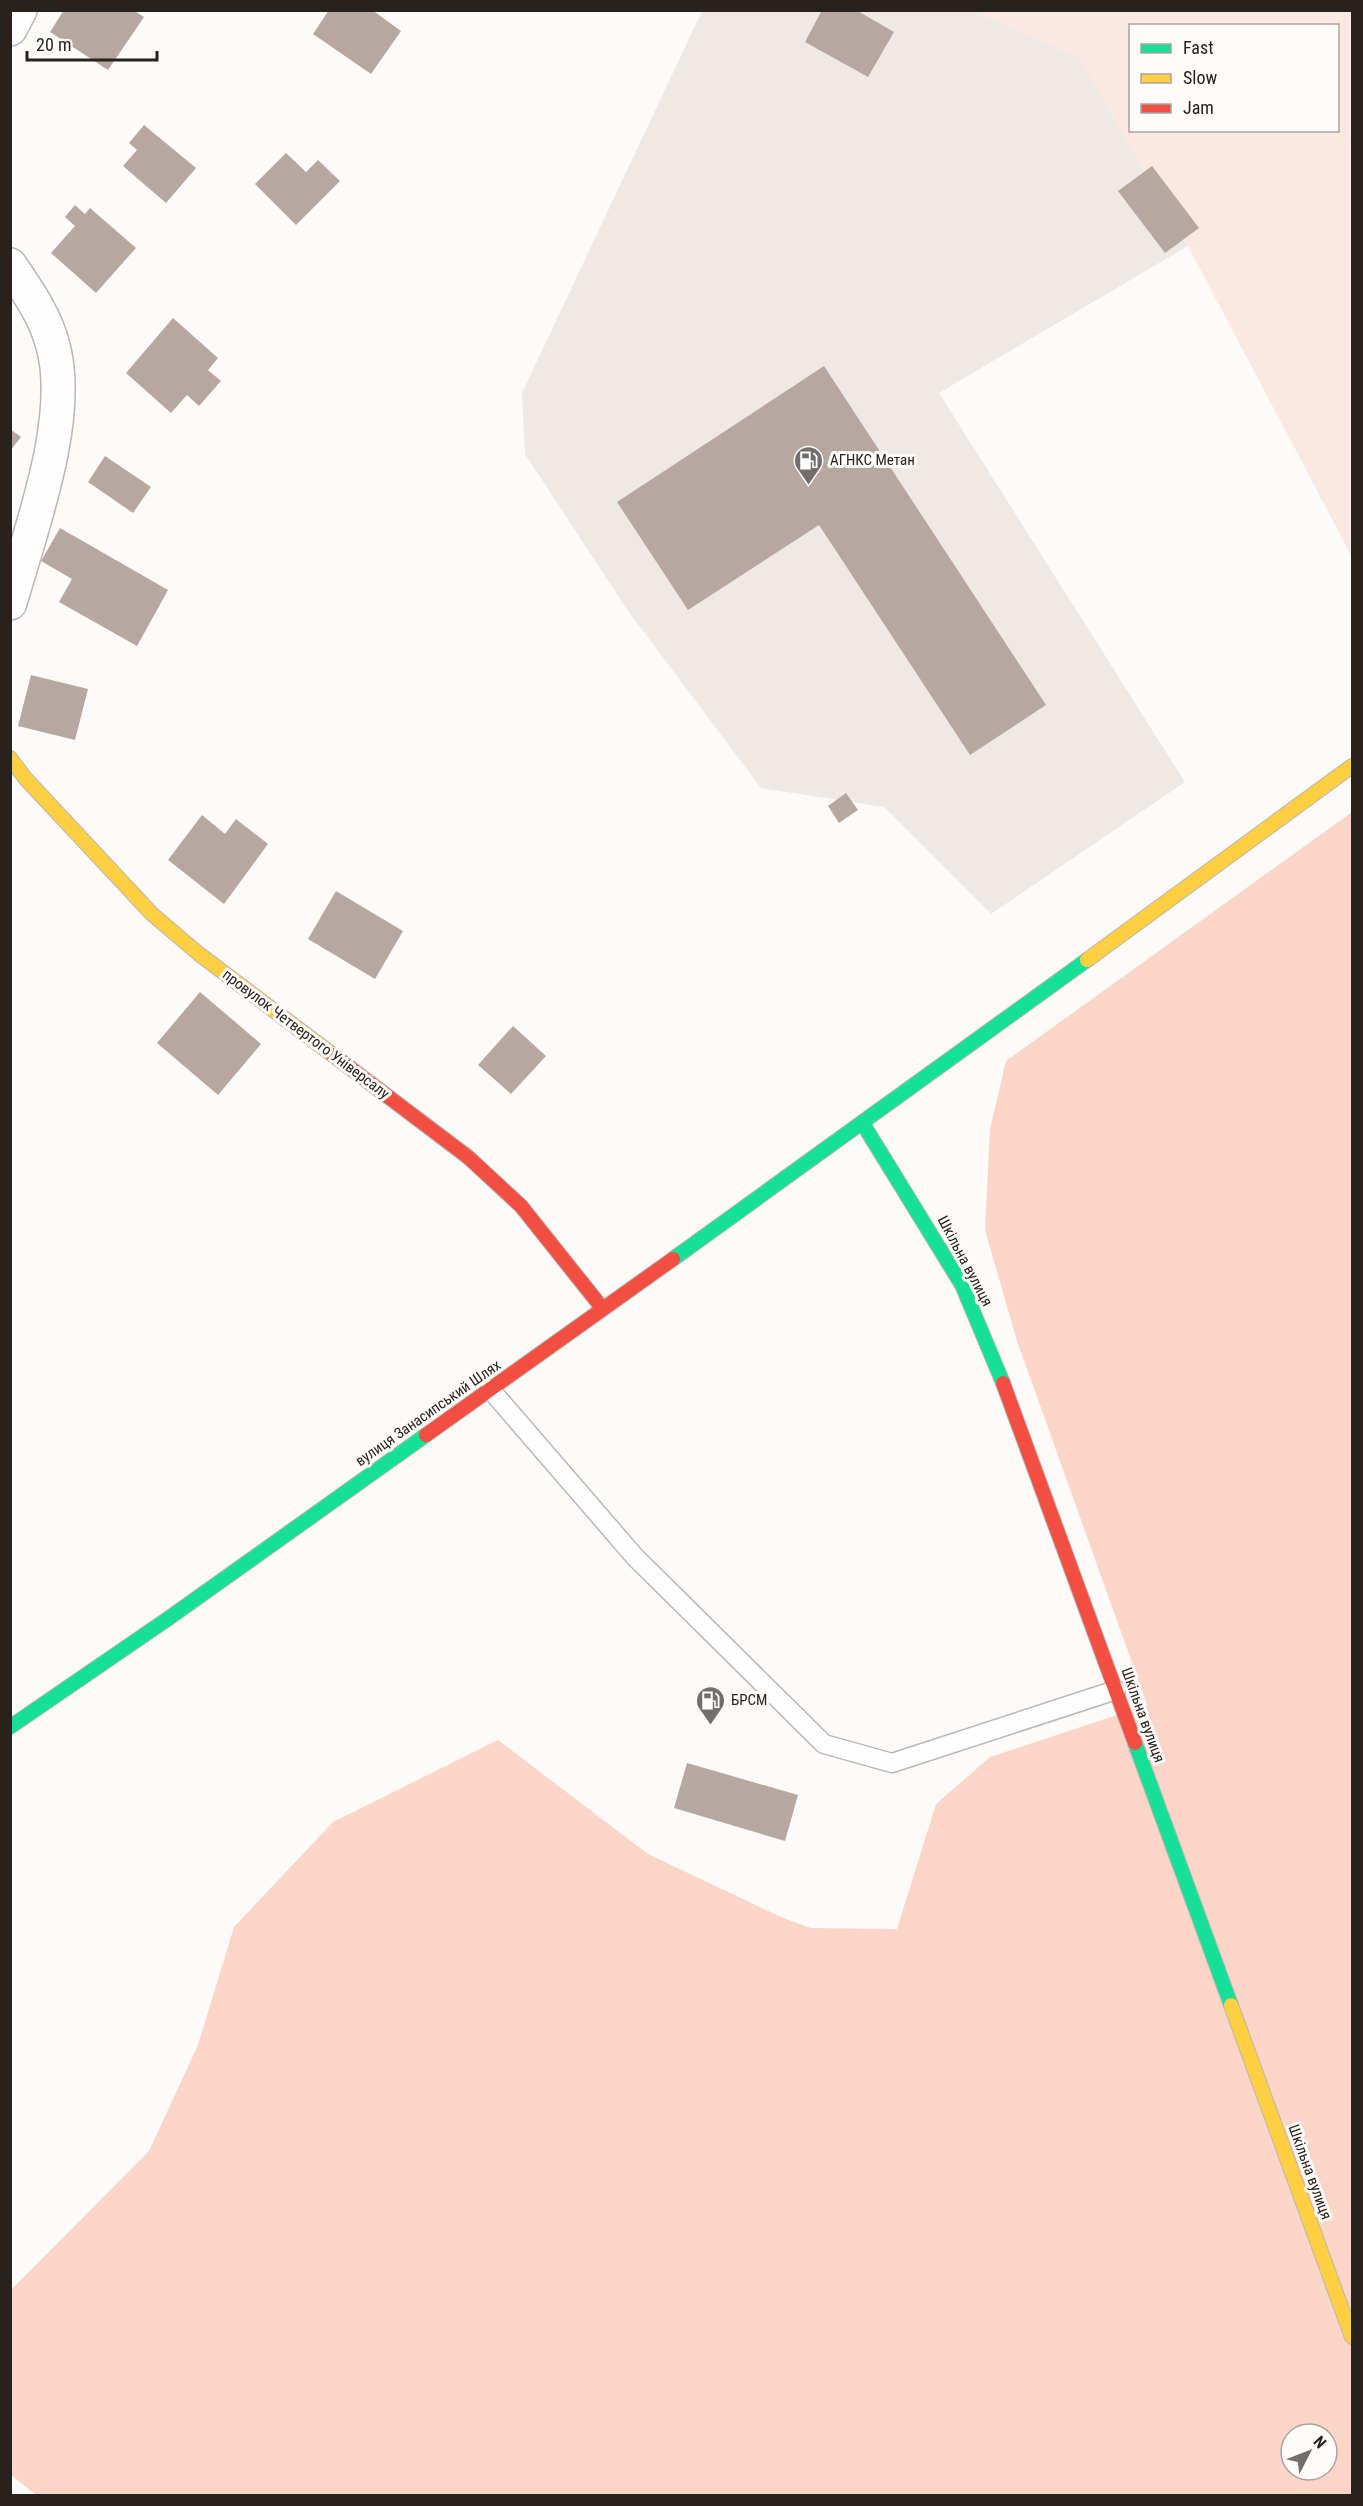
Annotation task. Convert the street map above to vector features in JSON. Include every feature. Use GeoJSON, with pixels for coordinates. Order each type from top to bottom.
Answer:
{"type":"FeatureCollection","features":[{"type":"Feature","properties":{"kind":"main road","name":"провулок Четвертого Універсалу"},"geometry":{"type":"LineString","coordinates":[[10,758],[25,778],[160,921],[199,954],[468,1157],[513,1199],[603,1309]]}},
{"type":"Feature","properties":{"kind":"main road","name":"вулиця Занасипський Шлях"},"geometry":{"type":"LineString","coordinates":[[10,1727],[863,1124],[1353,766]]}},
{"type":"Feature","properties":{"kind":"main road","name":"Шкільна вулиця"},"geometry":{"type":"LineString","coordinates":[[863,1124],[962,1285],[994,1357],[1353,2337]]}},
{"type":"Feature","properties":{"kind":"street"},"geometry":{"type":"LineString","coordinates":[[10,28],[20,10]]}},
{"type":"Feature","properties":{"kind":"street"},"geometry":{"type":"LineString","coordinates":[[10,265],[36,304],[54,346],[58,391],[51,452],[10,603]]}},
{"type":"Feature","properties":{"kind":"lane"},"geometry":{"type":"LineString","coordinates":[[490,1389],[635,1557],[824,1744],[892,1763],[1116,1690]]}},
{"type":"Feature","properties":{"kind":"shaded area"},"geometry":{"type":"Polygon","coordinates":[[[702,11],[976,11],[1080,58],[1188,246],[939,393],[1185,782],[991,914],[884,807],[761,788],[628,611],[525,454],[522,393],[702,11]]]}},
{"type":"Feature","properties":{"kind":"shaded area"},"geometry":{"type":"Polygon","coordinates":[[[976,11],[1352,11],[1352,557],[1188,246],[1080,58],[976,11]]]}},
{"type":"Feature","properties":{"kind":"shaded area"},"geometry":{"type":"Polygon","coordinates":[[[1352,812],[1352,2495],[36,2495],[11,2475],[10,2291],[149,2151],[198,2045],[234,1927],[333,1822],[498,1740],[648,1854],[783,1918],[811,1928],[897,1929],[936,1804],[990,1757],[1147,1705],[1017,1341],[985,1230],[990,1129],[1006,1061],[1352,812]]]}},
{"type":"Feature","properties":{"kind":"building"},"geometry":{"type":"Polygon","coordinates":[[[64,10],[133,10],[144,17],[108,70],[50,32],[64,10]]]}},
{"type":"Feature","properties":{"kind":"building"},"geometry":{"type":"Polygon","coordinates":[[[329,10],[372,10],[401,31],[371,74],[313,34],[329,10]]]}},
{"type":"Feature","properties":{"kind":"building"},"geometry":{"type":"Polygon","coordinates":[[[822,10],[856,10],[894,32],[868,77],[805,42],[822,10]]]}},
{"type":"Feature","properties":{"kind":"building"},"geometry":{"type":"Polygon","coordinates":[[[144,125],[196,168],[166,203],[123,166],[137,150],[129,143],[144,125]]]}},
{"type":"Feature","properties":{"kind":"building"},"geometry":{"type":"Polygon","coordinates":[[[286,153],[306,172],[318,160],[340,181],[296,225],[255,184],[286,153]]]}},
{"type":"Feature","properties":{"kind":"building"},"geometry":{"type":"Polygon","coordinates":[[[1152,166],[1199,228],[1165,253],[1118,191],[1152,166]]]}},
{"type":"Feature","properties":{"kind":"building"},"geometry":{"type":"Polygon","coordinates":[[[75,205],[85,214],[90,208],[136,248],[96,293],[51,253],[75,226],[65,217],[75,205]]]}},
{"type":"Feature","properties":{"kind":"building"},"geometry":{"type":"Polygon","coordinates":[[[173,318],[218,358],[208,370],[221,381],[199,406],[187,395],[171,413],[126,373],[173,318]]]}},
{"type":"Feature","properties":{"kind":"building"},"geometry":{"type":"Polygon","coordinates":[[[824,366],[1046,705],[970,755],[819,525],[688,610],[617,502],[824,366]]]}},
{"type":"Feature","properties":{"kind":"building"},"geometry":{"type":"Polygon","coordinates":[[[10,429],[21,437],[10,451],[10,429]]]}},
{"type":"Feature","properties":{"kind":"building"},"geometry":{"type":"Polygon","coordinates":[[[105,456],[151,487],[133,513],[88,482],[105,456]]]}},
{"type":"Feature","properties":{"kind":"building"},"geometry":{"type":"Polygon","coordinates":[[[60,528],[168,590],[137,646],[59,602],[72,579],[41,561],[60,528]]]}},
{"type":"Feature","properties":{"kind":"building"},"geometry":{"type":"Polygon","coordinates":[[[31,675],[88,689],[75,740],[18,726],[31,675]]]}},
{"type":"Feature","properties":{"kind":"building"},"geometry":{"type":"Polygon","coordinates":[[[846,793],[858,810],[839,823],[828,806],[846,793]]]}},
{"type":"Feature","properties":{"kind":"building"},"geometry":{"type":"Polygon","coordinates":[[[202,815],[225,834],[236,819],[268,844],[224,904],[168,860],[202,815]]]}},
{"type":"Feature","properties":{"kind":"building"},"geometry":{"type":"Polygon","coordinates":[[[336,891],[403,931],[375,979],[308,939],[336,891]]]}},
{"type":"Feature","properties":{"kind":"building"},"geometry":{"type":"Polygon","coordinates":[[[200,992],[261,1044],[218,1095],[157,1043],[200,992]]]}},
{"type":"Feature","properties":{"kind":"building"},"geometry":{"type":"Polygon","coordinates":[[[513,1026],[546,1056],[511,1094],[478,1065],[513,1026]]]}},
{"type":"Feature","properties":{"kind":"building"},"geometry":{"type":"Polygon","coordinates":[[[687,1763],[798,1795],[785,1841],[674,1808],[687,1763]]]}},
{"type":"Feature","properties":{"kind":"traffic: fast"},"geometry":{"type":"LineString","coordinates":[[673,1259],[1087,960]]}},
{"type":"Feature","properties":{"kind":"traffic: fast"},"geometry":{"type":"LineString","coordinates":[[863,1124],[962,1285],[1003,1383]]}},
{"type":"Feature","properties":{"kind":"traffic: fast"},"geometry":{"type":"LineString","coordinates":[[10,1727],[169,1618],[426,1435]]}},
{"type":"Feature","properties":{"kind":"traffic: fast"},"geometry":{"type":"LineString","coordinates":[[1135,1743],[1231,2005]]}},
{"type":"Feature","properties":{"kind":"traffic: slow"},"geometry":{"type":"LineString","coordinates":[[10,758],[25,778],[152,914],[199,954],[333,1055]]}},
{"type":"Feature","properties":{"kind":"traffic: slow"},"geometry":{"type":"LineString","coordinates":[[1087,960],[1352,766]]}},
{"type":"Feature","properties":{"kind":"traffic: slow"},"geometry":{"type":"LineString","coordinates":[[1231,2005],[1352,2337]]}},
{"type":"Feature","properties":{"kind":"traffic: jam"},"geometry":{"type":"LineString","coordinates":[[333,1055],[468,1157],[521,1206],[603,1309]]}},
{"type":"Feature","properties":{"kind":"traffic: jam"},"geometry":{"type":"LineString","coordinates":[[426,1435],[673,1259]]}},
{"type":"Feature","properties":{"kind":"traffic: jam"},"geometry":{"type":"LineString","coordinates":[[1003,1383],[1135,1743]]}},
{"type":"Feature","properties":{"kind":"place","name":"АГНКС Метан"},"geometry":{"type":"Point","coordinates":[809,486]}},
{"type":"Feature","properties":{"kind":"place","name":"БРСМ"},"geometry":{"type":"Point","coordinates":[710,1726]}}]}
